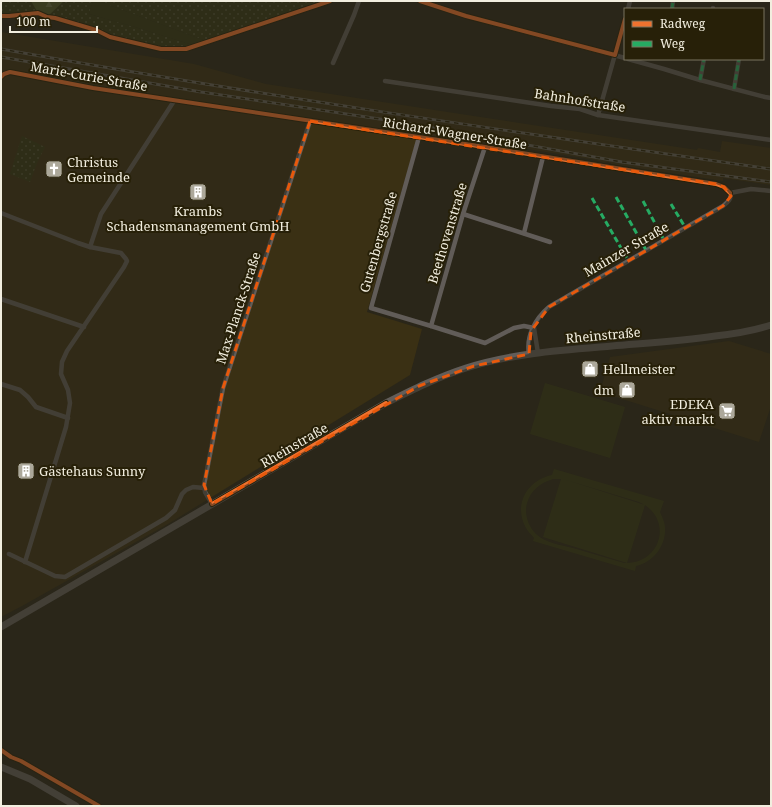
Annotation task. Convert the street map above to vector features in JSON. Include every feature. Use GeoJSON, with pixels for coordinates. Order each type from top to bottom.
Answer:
{"type":"FeatureCollection","features":[{"type":"Feature","properties":{"kind":"main road","name":"Rheinstraße"},"geometry":{"type":"LineString","coordinates":[[1,627],[386,404],[419,386],[448,374],[509,357],[538,353],[688,340],[747,332],[771,325]]}},
{"type":"Feature","properties":{"kind":"main road"},"geometry":{"type":"LineString","coordinates":[[1,767],[30,779],[76,806]]}},
{"type":"Feature","properties":{"kind":"street"},"geometry":{"type":"LineString","coordinates":[[333,63],[359,1]]}},
{"type":"Feature","properties":{"kind":"street"},"geometry":{"type":"LineString","coordinates":[[420,1],[466,16],[624,58]]}},
{"type":"Feature","properties":{"kind":"street"},"geometry":{"type":"LineString","coordinates":[[598,115],[624,23]]}},
{"type":"Feature","properties":{"kind":"street"},"geometry":{"type":"LineString","coordinates":[[632,60],[700,80],[771,98]]}},
{"type":"Feature","properties":{"kind":"street"},"geometry":{"type":"LineString","coordinates":[[700,80],[704,60]]}},
{"type":"Feature","properties":{"kind":"street"},"geometry":{"type":"LineString","coordinates":[[734,89],[739,60]]}},
{"type":"Feature","properties":{"kind":"street","name":"Marie-Curie-Straße"},"geometry":{"type":"LineString","coordinates":[[1,77],[10,72],[93,88],[174,101]]}},
{"type":"Feature","properties":{"kind":"street","name":"Bahnhofstraße"},"geometry":{"type":"LineString","coordinates":[[385,81],[580,109],[598,115],[771,140]]}},
{"type":"Feature","properties":{"kind":"street"},"geometry":{"type":"LineString","coordinates":[[90,247],[101,214],[174,101]]}},
{"type":"Feature","properties":{"kind":"street","name":"Richard-Wagner-Straße"},"geometry":{"type":"LineString","coordinates":[[174,101],[485,147],[716,184],[724,187],[730,193]]}},
{"type":"Feature","properties":{"kind":"street","name":"Max-Planck-Straße"},"geometry":{"type":"LineString","coordinates":[[204,488],[223,388],[310,121]]}},
{"type":"Feature","properties":{"kind":"street","name":"Gutenbergstraße"},"geometry":{"type":"LineString","coordinates":[[419,138],[371,308],[485,343],[514,328],[524,326],[534,328]]}},
{"type":"Feature","properties":{"kind":"street","name":"Beethovenstraße"},"geometry":{"type":"LineString","coordinates":[[431,326],[463,214],[485,147]]}},
{"type":"Feature","properties":{"kind":"street"},"geometry":{"type":"LineString","coordinates":[[524,233],[543,157]]}},
{"type":"Feature","properties":{"kind":"street"},"geometry":{"type":"LineString","coordinates":[[730,193],[751,189],[771,191]]}},
{"type":"Feature","properties":{"kind":"street","name":"Mainzer Straße"},"geometry":{"type":"LineString","coordinates":[[529,354],[528,345],[531,331],[541,314],[549,307],[723,206],[729,201],[731,196],[730,193]]}},
{"type":"Feature","properties":{"kind":"street"},"geometry":{"type":"LineString","coordinates":[[1,213],[78,243],[121,253],[127,262],[62,362],[61,374],[68,390],[70,403],[68,418],[25,562]]}},
{"type":"Feature","properties":{"kind":"street"},"geometry":{"type":"LineString","coordinates":[[463,214],[550,242]]}},
{"type":"Feature","properties":{"kind":"street"},"geometry":{"type":"LineString","coordinates":[[1,300],[84,327]]}},
{"type":"Feature","properties":{"kind":"street"},"geometry":{"type":"LineString","coordinates":[[534,328],[538,353]]}},
{"type":"Feature","properties":{"kind":"street"},"geometry":{"type":"LineString","coordinates":[[1,384],[20,390],[36,407],[68,418]]}},
{"type":"Feature","properties":{"kind":"street"},"geometry":{"type":"LineString","coordinates":[[9,554],[58,577],[65,577],[169,516],[175,510],[182,494],[186,490],[193,487],[204,488],[212,504]]}},
{"type":"Feature","properties":{"kind":"highlighted area"},"geometry":{"type":"Polygon","coordinates":[[[310,121],[716,184],[724,187],[731,196],[723,206],[549,307],[531,331],[529,354],[474,366],[419,386],[212,504],[204,485],[223,388],[310,121]]]}},
{"type":"Feature","properties":{"kind":"shaded area"},"geometry":{"type":"Polygon","coordinates":[[[1,32],[194,64],[266,84],[697,150],[698,148],[720,152],[722,141],[771,148],[771,185],[723,178],[723,181],[611,164],[608,162],[604,163],[596,160],[508,146],[418,134],[367,312],[422,329],[410,375],[168,524],[1,617],[1,32]]]}},
{"type":"Feature","properties":{"kind":"shaded area"},"geometry":{"type":"Polygon","coordinates":[[[729,341],[771,354],[771,406],[759,442],[600,392],[610,357],[729,341]]]}},
{"type":"Feature","properties":{"kind":"green space"},"geometry":{"type":"Polygon","coordinates":[[[1,1],[45,1],[37,11],[38,13],[1,16],[1,1]]]}},
{"type":"Feature","properties":{"kind":"green space"},"geometry":{"type":"Polygon","coordinates":[[[31,1],[64,1],[47,17],[38,13],[31,1]]]}},
{"type":"Feature","properties":{"kind":"green space"},"geometry":{"type":"Polygon","coordinates":[[[64,1],[93,1],[89,14],[196,46],[186,49],[161,49],[110,37],[96,30],[47,17],[64,1]]]}},
{"type":"Feature","properties":{"kind":"green space"},"geometry":{"type":"Polygon","coordinates":[[[93,1],[98,1],[209,42],[196,46],[89,14],[93,1]]]}},
{"type":"Feature","properties":{"kind":"green space"},"geometry":{"type":"Polygon","coordinates":[[[98,1],[328,1],[209,42],[98,1]]]}},
{"type":"Feature","properties":{"kind":"green space"},"geometry":{"type":"Polygon","coordinates":[[[22,136],[45,147],[30,182],[10,174],[22,136]]]}},
{"type":"Feature","properties":{"kind":"green space"},"geometry":{"type":"Polygon","coordinates":[[[545,383],[625,407],[610,458],[530,434],[545,383]]]}},
{"type":"Feature","properties":{"kind":"green space"},"geometry":{"type":"Polygon","coordinates":[[[554,469],[664,501],[660,512],[665,528],[665,534],[658,552],[648,561],[636,566],[635,571],[533,541],[534,538],[522,519],[522,502],[529,488],[543,478],[552,475],[554,469]],[[553,479],[540,485],[531,494],[526,507],[527,520],[536,534],[544,540],[626,563],[543,537],[561,479],[553,479]],[[563,479],[642,504],[639,502],[563,479]],[[645,506],[627,563],[637,562],[647,556],[655,549],[659,539],[660,528],[657,518],[650,509],[645,506]]]}},
{"type":"Feature","properties":{"kind":"railway"},"geometry":{"type":"LineString","coordinates":[[1,49],[289,97],[771,169]]}},
{"type":"Feature","properties":{"kind":"railway"},"geometry":{"type":"LineString","coordinates":[[1,57],[201,92],[406,123],[622,162],[771,182]]}},
{"type":"Feature","properties":{"kind":"marked path"},"geometry":{"type":"LineString","coordinates":[[672,8],[673,1]]}},
{"type":"Feature","properties":{"kind":"marked path"},"geometry":{"type":"LineString","coordinates":[[700,80],[704,60]]}},
{"type":"Feature","properties":{"kind":"marked path"},"geometry":{"type":"LineString","coordinates":[[734,89],[739,60]]}},
{"type":"Feature","properties":{"kind":"marked path"},"geometry":{"type":"LineString","coordinates":[[616,197],[646,250]]}},
{"type":"Feature","properties":{"kind":"marked path"},"geometry":{"type":"LineString","coordinates":[[592,198],[628,260]]}},
{"type":"Feature","properties":{"kind":"marked path"},"geometry":{"type":"LineString","coordinates":[[643,201],[664,240]]}},
{"type":"Feature","properties":{"kind":"marked path"},"geometry":{"type":"LineString","coordinates":[[671,204],[685,227]]}},
{"type":"Feature","properties":{"kind":"cycle path"},"geometry":{"type":"LineString","coordinates":[[1,16],[38,13],[47,17],[96,30],[110,37],[161,49],[186,49],[330,1]]}},
{"type":"Feature","properties":{"kind":"cycle path"},"geometry":{"type":"LineString","coordinates":[[420,1],[466,16],[615,55],[624,23]]}},
{"type":"Feature","properties":{"kind":"cycle path"},"geometry":{"type":"LineString","coordinates":[[1,77],[10,72],[93,88],[485,147],[716,184],[724,187],[730,193]]}},
{"type":"Feature","properties":{"kind":"cycle path"},"geometry":{"type":"LineString","coordinates":[[212,504],[386,403]]}},
{"type":"Feature","properties":{"kind":"cycle path"},"geometry":{"type":"LineString","coordinates":[[1,750],[99,806]]}},
{"type":"Feature","properties":{"kind":"place","name":"Christus Gemeinde"},"geometry":{"type":"Point","coordinates":[54,169]}},
{"type":"Feature","properties":{"kind":"place","name":"Krambs Schadensmanagement GmbH"},"geometry":{"type":"Point","coordinates":[198,192]}},
{"type":"Feature","properties":{"kind":"place","name":"Hellmeister"},"geometry":{"type":"Point","coordinates":[590,369]}},
{"type":"Feature","properties":{"kind":"place","name":"dm"},"geometry":{"type":"Point","coordinates":[627,390]}},
{"type":"Feature","properties":{"kind":"place","name":"EDEKA aktiv markt"},"geometry":{"type":"Point","coordinates":[727,411]}},
{"type":"Feature","properties":{"kind":"place","name":"Gästehaus Sunny"},"geometry":{"type":"Point","coordinates":[26,471]}}]}
